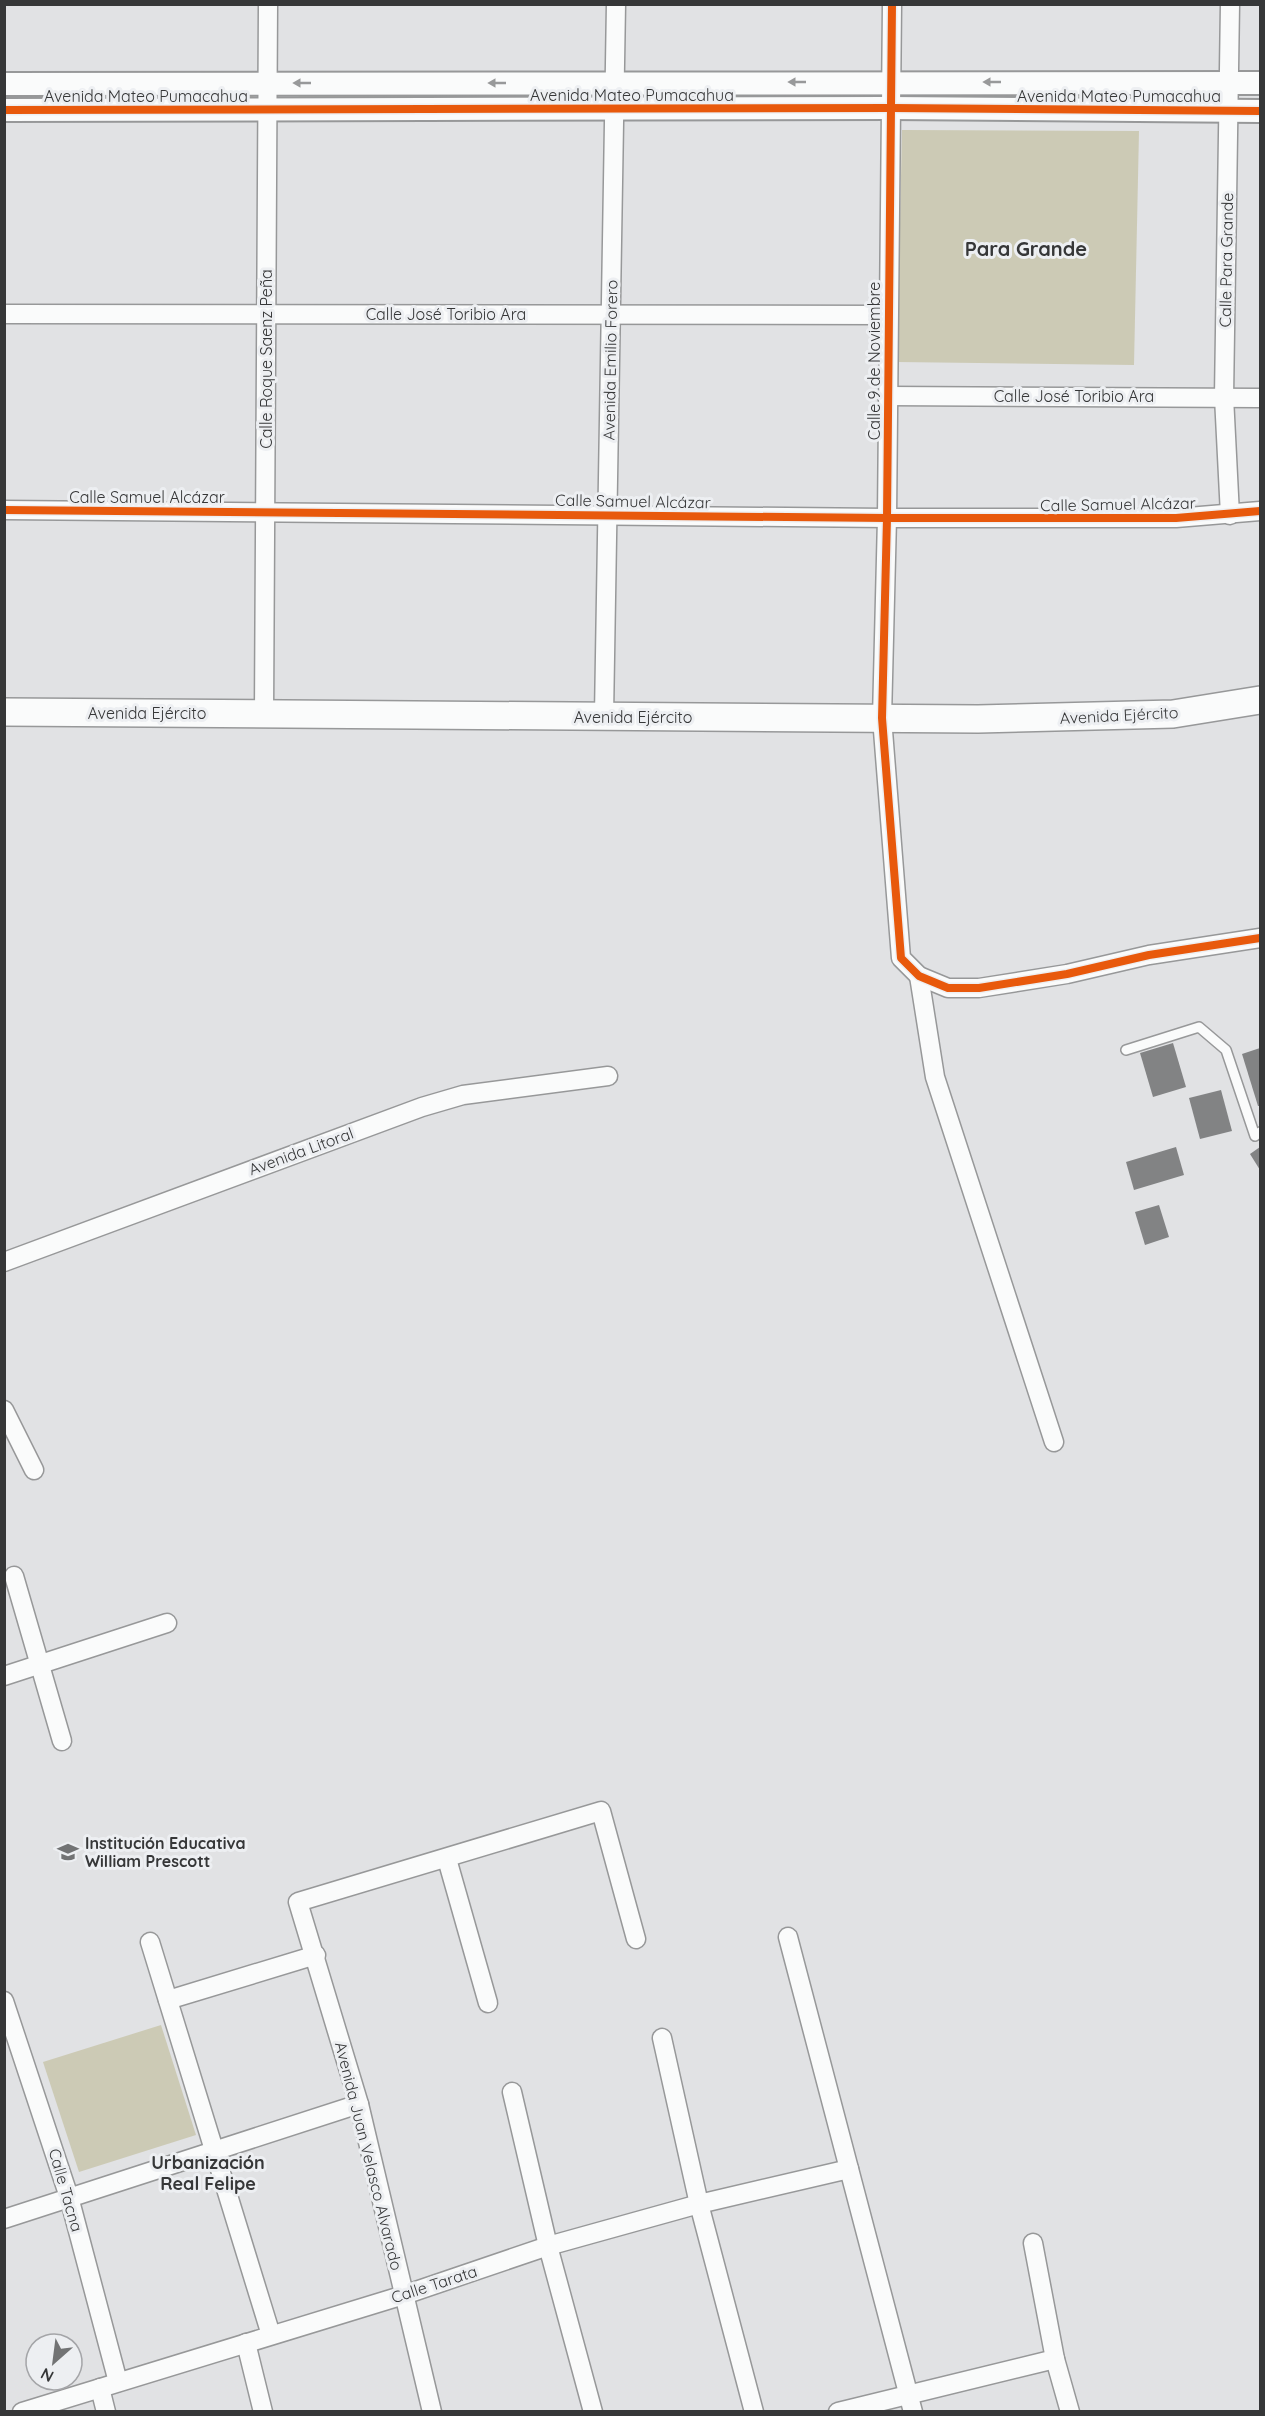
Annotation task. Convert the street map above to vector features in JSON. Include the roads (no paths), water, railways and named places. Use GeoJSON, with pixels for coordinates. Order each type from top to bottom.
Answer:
{"type":"FeatureCollection","features":[{"type":"Feature","properties":{"kind":"main road","name":"Avenida Ejército"},"geometry":{"type":"LineString","coordinates":[[4,712],[1087,718],[1173,714],[1260,700]]}},
{"type":"Feature","properties":{"kind":"street","name":"Calle Roque Saenz Peña"},"geometry":{"type":"LineString","coordinates":[[264,714],[268,4]]}},
{"type":"Feature","properties":{"kind":"street","name":"Avenida Emilio Forero"},"geometry":{"type":"LineString","coordinates":[[604,716],[616,4]]}},
{"type":"Feature","properties":{"kind":"street","name":"Calle 9 de Noviembre"},"geometry":{"type":"LineString","coordinates":[[892,4],[887,315],[887,518],[882,718],[901,958],[919,975]]}},
{"type":"Feature","properties":{"kind":"street","name":"Calle Para Grande"},"geometry":{"type":"LineString","coordinates":[[1230,4],[1224,397],[1230,515]]}},
{"type":"Feature","properties":{"kind":"street","name":"Avenida Mateo Pumacahua"},"geometry":{"type":"LineString","coordinates":[[4,84],[1260,82]]}},
{"type":"Feature","properties":{"kind":"street","name":"Avenida Mateo Pumacahua"},"geometry":{"type":"LineString","coordinates":[[4,110],[891,108],[1260,111]]}},
{"type":"Feature","properties":{"kind":"street","name":"Calle José Toribio Ara"},"geometry":{"type":"LineString","coordinates":[[4,314],[887,315]]}},
{"type":"Feature","properties":{"kind":"street","name":"Calle José Toribio Ara"},"geometry":{"type":"LineString","coordinates":[[887,396],[1260,398]]}},
{"type":"Feature","properties":{"kind":"street","name":"Calle Samuel Alcázar"},"geometry":{"type":"LineString","coordinates":[[4,510],[887,518],[1230,515],[1260,512]]}},
{"type":"Feature","properties":{"kind":"street"},"geometry":{"type":"LineString","coordinates":[[919,975],[948,988],[979,988],[1067,974],[1149,955],[1260,938]]}},
{"type":"Feature","properties":{"kind":"street"},"geometry":{"type":"LineString","coordinates":[[919,975],[935,1077],[1054,1442]]}},
{"type":"Feature","properties":{"kind":"street","name":"Avenida Litoral"},"geometry":{"type":"LineString","coordinates":[[4,1262],[422,1107],[463,1095],[608,1076]]}},
{"type":"Feature","properties":{"kind":"street"},"geometry":{"type":"LineString","coordinates":[[4,1410],[34,1470]]}},
{"type":"Feature","properties":{"kind":"street"},"geometry":{"type":"LineString","coordinates":[[14,1576],[62,1742]]}},
{"type":"Feature","properties":{"kind":"street"},"geometry":{"type":"LineString","coordinates":[[4,1676],[167,1623]]}},
{"type":"Feature","properties":{"kind":"street"},"geometry":{"type":"LineString","coordinates":[[488,2003],[447,1858],[601,1811],[636,1939]]}},
{"type":"Feature","properties":{"kind":"street","name":"Avenida Juan Velasco Alvarado"},"geometry":{"type":"LineString","coordinates":[[432,2412],[359,2104],[316,1955],[298,1902],[447,1858]]}},
{"type":"Feature","properties":{"kind":"street"},"geometry":{"type":"LineString","coordinates":[[788,1937],[911,2403]]}},
{"type":"Feature","properties":{"kind":"street"},"geometry":{"type":"LineString","coordinates":[[150,1942],[272,2335]]}},
{"type":"Feature","properties":{"kind":"street"},"geometry":{"type":"LineString","coordinates":[[168,2000],[316,1955]]}},
{"type":"Feature","properties":{"kind":"street","name":"Calle Tacna"},"geometry":{"type":"LineString","coordinates":[[4,2001],[69,2198],[109,2385],[106,2412]]}},
{"type":"Feature","properties":{"kind":"street"},"geometry":{"type":"LineString","coordinates":[[662,2038],[699,2204],[753,2412]]}},
{"type":"Feature","properties":{"kind":"street"},"geometry":{"type":"LineString","coordinates":[[512,2092],[548,2246],[593,2412]]}},
{"type":"Feature","properties":{"kind":"street"},"geometry":{"type":"LineString","coordinates":[[4,2218],[359,2104]]}},
{"type":"Feature","properties":{"kind":"street","name":"Calle Tarata"},"geometry":{"type":"LineString","coordinates":[[22,2412],[405,2295],[548,2246],[699,2204],[849,2169]]}},
{"type":"Feature","properties":{"kind":"street"},"geometry":{"type":"LineString","coordinates":[[1033,2242],[1055,2359],[1070,2412]]}},
{"type":"Feature","properties":{"kind":"street"},"geometry":{"type":"LineString","coordinates":[[246,2343],[263,2412]]}},
{"type":"Feature","properties":{"kind":"street"},"geometry":{"type":"LineString","coordinates":[[838,2412],[911,2403],[1055,2359]]}},
{"type":"Feature","properties":{"kind":"lane"},"geometry":{"type":"LineString","coordinates":[[1126,1050],[1199,1027],[1226,1050],[1255,1136],[1260,1132]]}},
{"type":"Feature","properties":{"kind":"place","name":"Institución Educativa William Prescott"},"geometry":{"type":"Point","coordinates":[68,1852]}},
{"type":"Feature","properties":{"kind":"district","name":"Para Grande"},"geometry":{"type":"Point","coordinates":[1026,248]}},
{"type":"Feature","properties":{"kind":"district","name":"Urbanización Real Felipe"},"geometry":{"type":"Point","coordinates":[208,2172]}}]}
